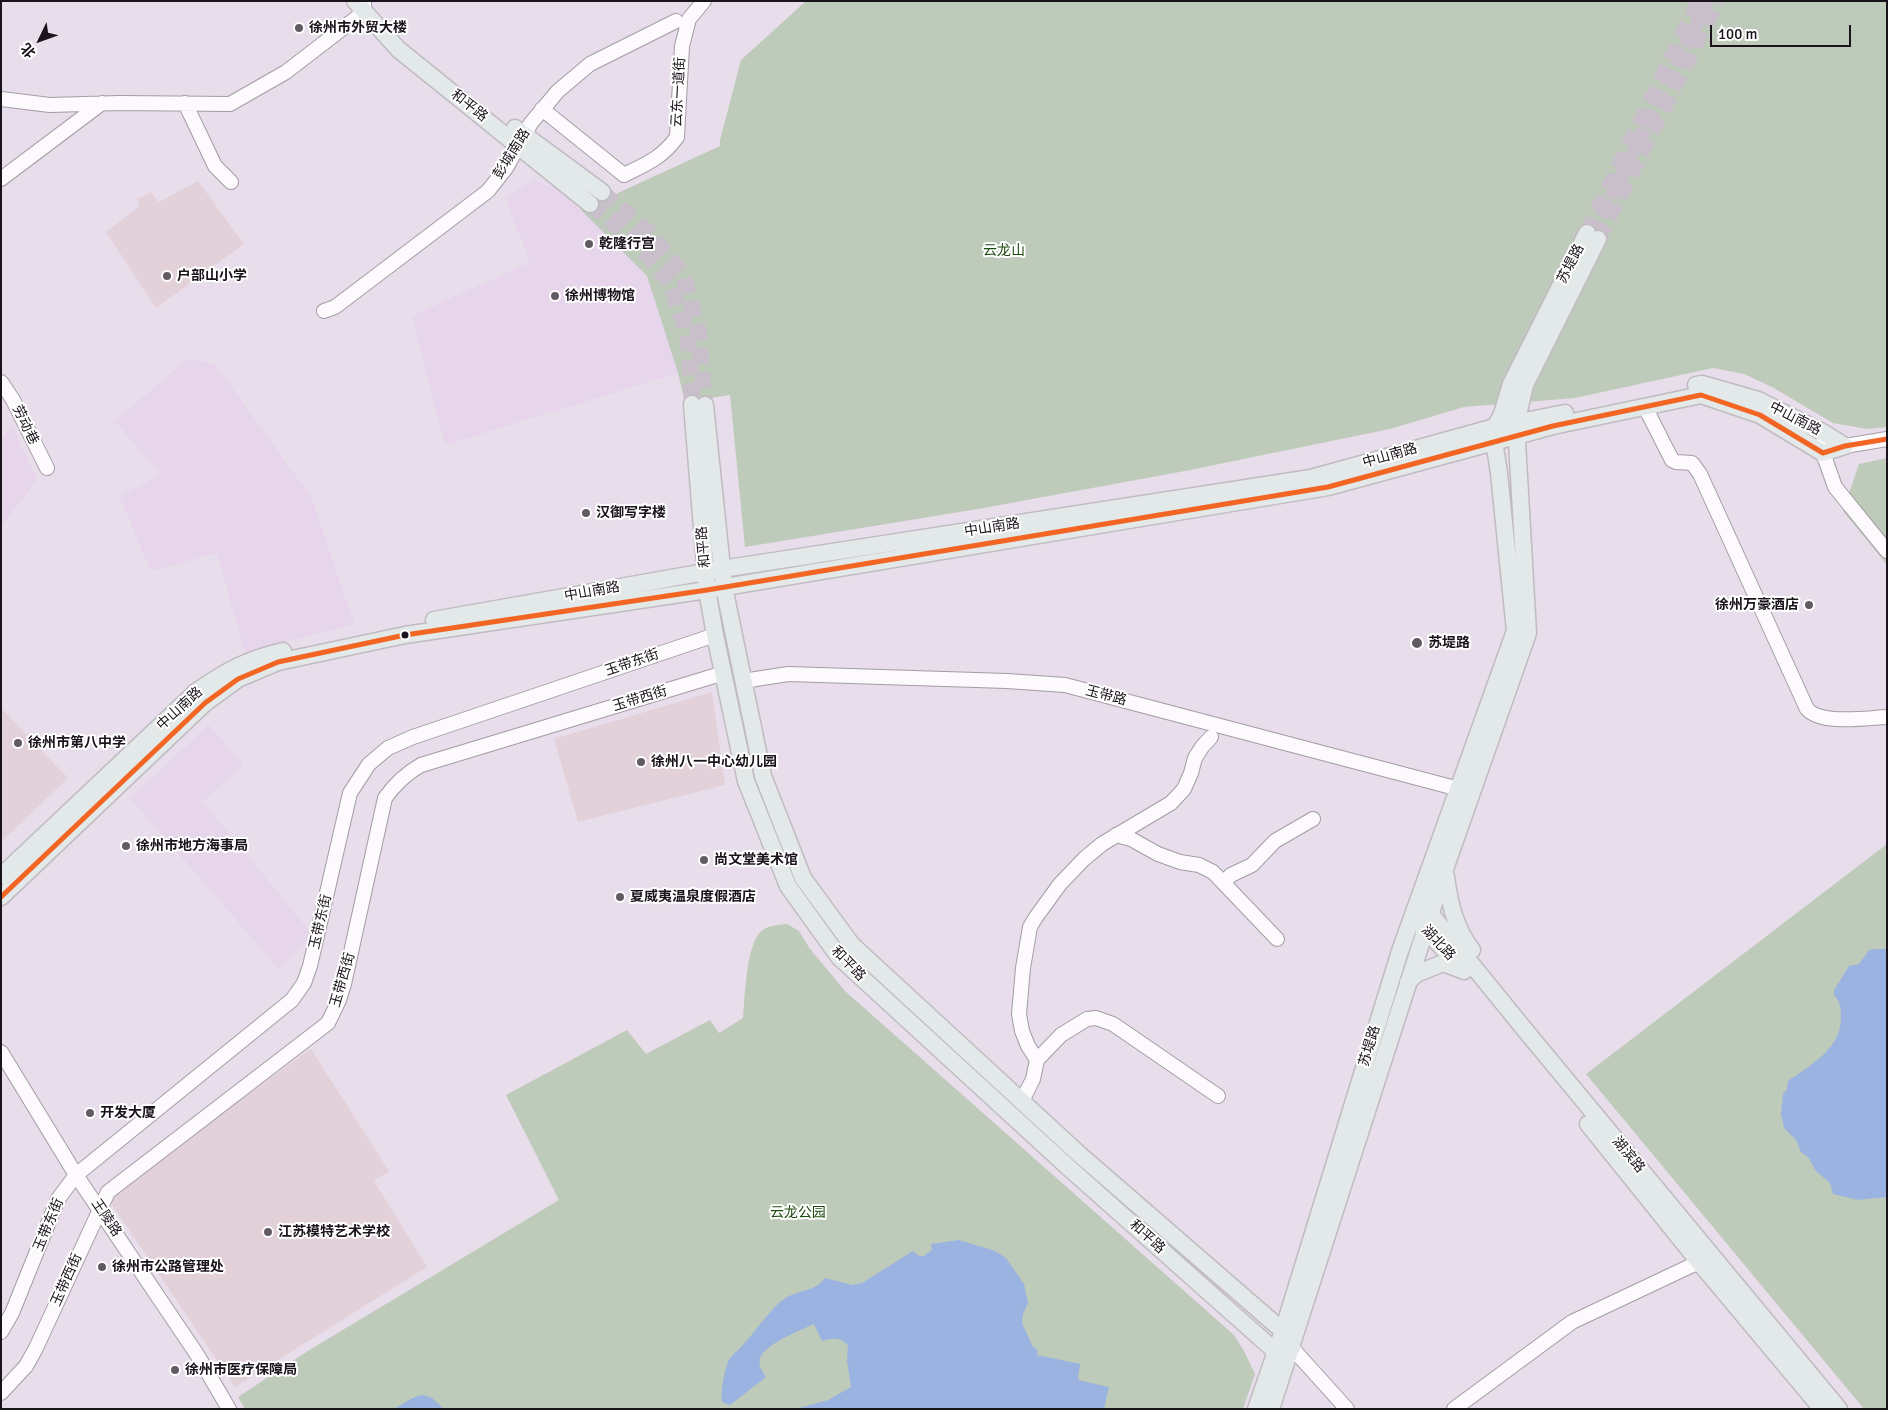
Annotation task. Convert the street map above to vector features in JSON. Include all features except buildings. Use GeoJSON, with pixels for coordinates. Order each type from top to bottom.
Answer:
{"type":"FeatureCollection","features":[{"type":"Feature","properties":{"kind":"main road","name":"和平路"},"geometry":{"type":"LineString","coordinates":[[363,4],[521,140],[590,204]]}},
{"type":"Feature","properties":{"kind":"main road","name":"和平路"},"geometry":{"type":"LineString","coordinates":[[521,140],[602,192]]}},
{"type":"Feature","properties":{"kind":"main road","name":"苏堤路"},"geometry":{"type":"LineString","coordinates":[[1256,1409],[1283,1330],[1397,961],[1418,901],[1528,633],[1516,430],[1525,385],[1592,236],[1511,384],[1494,434],[1515,631],[1476,759]]}},
{"type":"Feature","properties":{"kind":"main road","name":"中山南路"},"geometry":{"type":"LineString","coordinates":[[1,876],[197,692],[225,672],[255,658],[403,626],[714,571],[1311,478],[1702,384],[1758,400],[1824,433],[1845,446]]}},
{"type":"Feature","properties":{"kind":"main road","name":"中山南路"},"geometry":{"type":"LineString","coordinates":[[1516,430],[1553,426],[1701,395],[1760,415],[1823,453],[1845,446]]}},
{"type":"Feature","properties":{"kind":"main road","name":"和平路"},"geometry":{"type":"LineString","coordinates":[[698,404],[714,571],[724,588],[763,776],[804,878],[852,945],[1079,1154],[1283,1330],[1292,1348]]}},
{"type":"Feature","properties":{"kind":"main road","name":"中山南路"},"geometry":{"type":"LineString","coordinates":[[1,897],[205,703],[238,679],[278,662],[405,635],[724,588],[1328,487],[1494,434]]}},
{"type":"Feature","properties":{"kind":"main road","name":"和平路"},"geometry":{"type":"LineString","coordinates":[[714,571],[707,590],[746,781],[788,886],[839,957],[1068,1167],[1275,1352]]}},
{"type":"Feature","properties":{"kind":"main road","name":"苏堤路"},"geometry":{"type":"LineString","coordinates":[[1271,1409],[1445,869],[1465,784]]}},
{"type":"Feature","properties":{"kind":"main road"},"geometry":{"type":"LineString","coordinates":[[1445,869],[1449,900],[1462,938],[1489,973],[1503,1004]]}},
{"type":"Feature","properties":{"kind":"main road","name":"湖滨路"},"geometry":{"type":"LineString","coordinates":[[1418,901],[1431,914],[1503,1004],[1839,1409]]}},
{"type":"Feature","properties":{"kind":"main road","name":"湖北路"},"geometry":{"type":"LineString","coordinates":[[1413,916],[1464,971]]}},
{"type":"Feature","properties":{"kind":"main road"},"geometry":{"type":"LineString","coordinates":[[1408,982],[1416,974],[1443,962],[1464,971]]}},
{"type":"Feature","properties":{"kind":"main road","name":"湖滨路"},"geometry":{"type":"LineString","coordinates":[[1464,971],[1699,1262],[1822,1409]]}},
{"type":"Feature","properties":{"kind":"main road"},"geometry":{"type":"LineString","coordinates":[[1275,1352],[1292,1348]]}},
{"type":"Feature","properties":{"kind":"street","name":"云东一道街"},"geometry":{"type":"LineString","coordinates":[[542,109],[624,175],[657,159],[677,137],[682,46],[688,19],[704,1]]}},
{"type":"Feature","properties":{"kind":"street"},"geometry":{"type":"LineString","coordinates":[[1,99],[50,105],[102,103],[230,104],[286,72],[363,4]]}},
{"type":"Feature","properties":{"kind":"street","name":"彭城南路"},"geometry":{"type":"LineString","coordinates":[[324,311],[335,307],[488,191],[506,168],[521,140],[542,109],[558,91],[590,64],[676,21]]}},
{"type":"Feature","properties":{"kind":"street"},"geometry":{"type":"LineString","coordinates":[[1,179],[102,103]]}},
{"type":"Feature","properties":{"kind":"street"},"geometry":{"type":"LineString","coordinates":[[185,103],[215,166],[231,182]]}},
{"type":"Feature","properties":{"kind":"street","name":"劳动巷"},"geometry":{"type":"LineString","coordinates":[[1,382],[13,400],[47,468]]}},
{"type":"Feature","properties":{"kind":"street"},"geometry":{"type":"LineString","coordinates":[[1644,407],[1672,460],[1692,463],[1700,474],[1807,709],[1811,714],[1823,719],[1887,717]]}},
{"type":"Feature","properties":{"kind":"street"},"geometry":{"type":"LineString","coordinates":[[1824,433],[1823,453],[1835,487],[1887,551]]}},
{"type":"Feature","properties":{"kind":"street"},"geometry":{"type":"LineString","coordinates":[[1845,446],[1887,439]]}},
{"type":"Feature","properties":{"kind":"street","name":"玉带东街"},"geometry":{"type":"LineString","coordinates":[[1,1332],[12,1313],[58,1199],[79,1179],[292,1000],[304,983],[310,966],[350,793],[369,764],[388,748],[413,737],[715,636]]}},
{"type":"Feature","properties":{"kind":"street","name":"玉带西街"},"geometry":{"type":"LineString","coordinates":[[1,1393],[26,1366],[36,1348],[97,1204],[108,1192],[328,1022],[339,1000],[344,984],[385,798],[395,784],[407,773],[421,766],[724,673]]}},
{"type":"Feature","properties":{"kind":"street","name":"玉带路"},"geometry":{"type":"LineString","coordinates":[[743,681],[788,674],[1007,681],[1065,685],[1465,784]]}},
{"type":"Feature","properties":{"kind":"street"},"geometry":{"type":"LineString","coordinates":[[1037,1060],[1028,1046],[1022,1031],[1019,1014],[1023,968],[1030,928],[1036,917],[1066,878],[1090,854],[1116,835],[1171,803],[1184,789],[1195,758],[1202,746],[1211,737]]}},
{"type":"Feature","properties":{"kind":"street"},"geometry":{"type":"LineString","coordinates":[[1224,882],[1230,875],[1252,865],[1275,841],[1313,819]]}},
{"type":"Feature","properties":{"kind":"street"},"geometry":{"type":"LineString","coordinates":[[1116,835],[1130,839],[1158,854],[1199,865],[1213,872],[1278,939]]}},
{"type":"Feature","properties":{"kind":"street"},"geometry":{"type":"LineString","coordinates":[[1022,1101],[1034,1079],[1037,1060],[1061,1035],[1087,1019],[1096,1018],[1113,1024],[1218,1096]]}},
{"type":"Feature","properties":{"kind":"street","name":"王陵路"},"geometry":{"type":"LineString","coordinates":[[1,1052],[79,1179],[198,1356],[229,1409]]}},
{"type":"Feature","properties":{"kind":"street"},"geometry":{"type":"LineString","coordinates":[[1454,1409],[1572,1322],[1699,1262]]}},
{"type":"Feature","properties":{"kind":"street","name":"和平路"},"geometry":{"type":"LineString","coordinates":[[1292,1348],[1347,1409]]}},
{"type":"Feature","properties":{"kind":"shaded area","name":"徐州博物馆"},"geometry":{"type":"Polygon","coordinates":[[[535,180],[563,192],[647,276],[678,373],[445,445],[412,316],[530,262],[505,197],[535,180]]]}},
{"type":"Feature","properties":{"kind":"shaded area","name":"户部山小学"},"geometry":{"type":"Polygon","coordinates":[[[198,181],[244,244],[156,308],[106,232],[140,206],[137,199],[151,192],[159,202],[198,181]]]}},
{"type":"Feature","properties":{"kind":"shaded area"},"geometry":{"type":"Polygon","coordinates":[[[187,359],[215,364],[311,497],[354,624],[245,653],[217,553],[151,571],[119,496],[149,482],[160,474],[115,421],[187,359]]]}},
{"type":"Feature","properties":{"kind":"shaded area"},"geometry":{"type":"Polygon","coordinates":[[[13,427],[37,480],[1,526],[1,438],[13,427]]]}},
{"type":"Feature","properties":{"kind":"shaded area","name":"徐州八一中心幼儿园"},"geometry":{"type":"Polygon","coordinates":[[[712,692],[725,785],[578,822],[554,739],[712,692]]]}},
{"type":"Feature","properties":{"kind":"shaded area","name":"徐州市第八中学"},"geometry":{"type":"Polygon","coordinates":[[[1,708],[68,778],[1,842],[1,708]]]}},
{"type":"Feature","properties":{"kind":"shaded area"},"geometry":{"type":"Polygon","coordinates":[[[209,725],[243,765],[203,802],[312,934],[279,969],[130,798],[209,725]]]}},
{"type":"Feature","properties":{"kind":"shaded area","name":"江苏模特艺术学校"},"geometry":{"type":"Polygon","coordinates":[[[311,1049],[389,1171],[374,1181],[427,1267],[235,1387],[106,1196],[311,1049]]]}},
{"type":"Feature","properties":{"kind":"green space","name":"云龙山"},"geometry":{"type":"Polygon","coordinates":[[[806,1],[1887,1],[1887,427],[1867,429],[1833,423],[1772,387],[1744,374],[1713,368],[1575,398],[1464,407],[1390,429],[1185,471],[978,509],[745,547],[730,395],[685,402],[678,373],[647,276],[581,210],[720,146],[741,60],[806,1]]]}},
{"type":"Feature","properties":{"kind":"green space"},"geometry":{"type":"Polygon","coordinates":[[[1887,458],[1887,565],[1843,511],[1859,464],[1887,458]]]}},
{"type":"Feature","properties":{"kind":"green space"},"geometry":{"type":"Polygon","coordinates":[[[1887,844],[1887,1409],[1864,1409],[1586,1074],[1887,844]]]}},
{"type":"Feature","properties":{"kind":"green space","name":"云龙公园"},"geometry":{"type":"Polygon","coordinates":[[[787,924],[799,931],[810,949],[845,991],[1234,1335],[1255,1374],[1243,1409],[245,1409],[238,1397],[311,1349],[559,1200],[506,1095],[627,1030],[646,1054],[710,1020],[719,1033],[743,1018],[750,956],[758,935],[764,929],[775,925],[787,924]]]}},
{"type":"Feature","properties":{"kind":"water"},"geometry":{"type":"Polygon","coordinates":[[[1887,949],[1887,1197],[1858,1200],[1833,1194],[1830,1183],[1815,1170],[1809,1158],[1801,1152],[1796,1140],[1784,1128],[1781,1114],[1783,1094],[1787,1089],[1788,1081],[1823,1055],[1836,1038],[1840,1028],[1841,1014],[1834,990],[1849,966],[1859,964],[1869,950],[1887,949]]]}},
{"type":"Feature","properties":{"kind":"water"},"geometry":{"type":"Polygon","coordinates":[[[959,1240],[995,1251],[1006,1258],[1024,1284],[1028,1303],[1023,1314],[1022,1323],[1033,1347],[1038,1350],[1037,1355],[1080,1364],[1078,1380],[1109,1387],[1104,1409],[796,1409],[828,1400],[851,1387],[847,1361],[848,1345],[836,1339],[822,1341],[814,1324],[784,1338],[763,1353],[760,1363],[766,1377],[730,1405],[722,1402],[723,1380],[730,1358],[784,1299],[816,1286],[825,1278],[852,1285],[862,1283],[913,1251],[919,1256],[924,1256],[932,1250],[931,1244],[959,1240]]]}},
{"type":"Feature","properties":{"kind":"water"},"geometry":{"type":"Polygon","coordinates":[[[423,1395],[432,1398],[444,1409],[393,1409],[415,1397],[423,1395]]]}},
{"type":"Feature","properties":{"kind":"tunnel"},"geometry":{"type":"LineString","coordinates":[[1587,233],[1699,1]]}},
{"type":"Feature","properties":{"kind":"tunnel"},"geometry":{"type":"LineString","coordinates":[[1592,236],[1708,1]]}},
{"type":"Feature","properties":{"kind":"tunnel"},"geometry":{"type":"LineString","coordinates":[[1598,239],[1717,1]]}},
{"type":"Feature","properties":{"kind":"tunnel"},"geometry":{"type":"LineString","coordinates":[[602,192],[646,230],[683,274],[699,333],[705,405]]}},
{"type":"Feature","properties":{"kind":"tunnel"},"geometry":{"type":"LineString","coordinates":[[590,204],[634,240],[670,282],[688,338],[692,404]]}},
{"type":"Feature","properties":{"kind":"transit line"},"geometry":{"type":"LineString","coordinates":[[1,897],[205,703],[238,679],[278,662],[405,635],[707,590],[1328,487],[1553,426],[1701,395],[1760,415],[1823,453],[1845,446],[1887,439]]}},
{"type":"Feature","properties":{"kind":"place","name":"徐州市外贸大楼"},"geometry":{"type":"Point","coordinates":[299,28]}},
{"type":"Feature","properties":{"kind":"place","name":"乾隆行宫"},"geometry":{"type":"Point","coordinates":[589,244]}},
{"type":"Feature","properties":{"kind":"place","name":"户部山小学"},"geometry":{"type":"Point","coordinates":[167,276]}},
{"type":"Feature","properties":{"kind":"place","name":"徐州博物馆"},"geometry":{"type":"Point","coordinates":[555,296]}},
{"type":"Feature","properties":{"kind":"place","name":"汉御写字楼"},"geometry":{"type":"Point","coordinates":[586,513]}},
{"type":"Feature","properties":{"kind":"place","name":"徐州万豪酒店"},"geometry":{"type":"Point","coordinates":[1809,605]}},
{"type":"Feature","properties":{"kind":"place","name":"苏堤路"},"geometry":{"type":"Point","coordinates":[1417,643]}},
{"type":"Feature","properties":{"kind":"place","name":"徐州市第八中学"},"geometry":{"type":"Point","coordinates":[18,743]}},
{"type":"Feature","properties":{"kind":"place","name":"徐州八一中心幼儿园"},"geometry":{"type":"Point","coordinates":[641,762]}},
{"type":"Feature","properties":{"kind":"place","name":"徐州市地方海事局"},"geometry":{"type":"Point","coordinates":[126,846]}},
{"type":"Feature","properties":{"kind":"place","name":"尚文堂美术馆"},"geometry":{"type":"Point","coordinates":[704,860]}},
{"type":"Feature","properties":{"kind":"place","name":"夏威夷温泉度假酒店"},"geometry":{"type":"Point","coordinates":[620,897]}},
{"type":"Feature","properties":{"kind":"place","name":"开发大厦"},"geometry":{"type":"Point","coordinates":[90,1113]}},
{"type":"Feature","properties":{"kind":"place","name":"江苏模特艺术学校"},"geometry":{"type":"Point","coordinates":[268,1232]}},
{"type":"Feature","properties":{"kind":"place","name":"徐州市公路管理处"},"geometry":{"type":"Point","coordinates":[102,1267]}},
{"type":"Feature","properties":{"kind":"place","name":"徐州市医疗保障局"},"geometry":{"type":"Point","coordinates":[175,1370]}}]}
